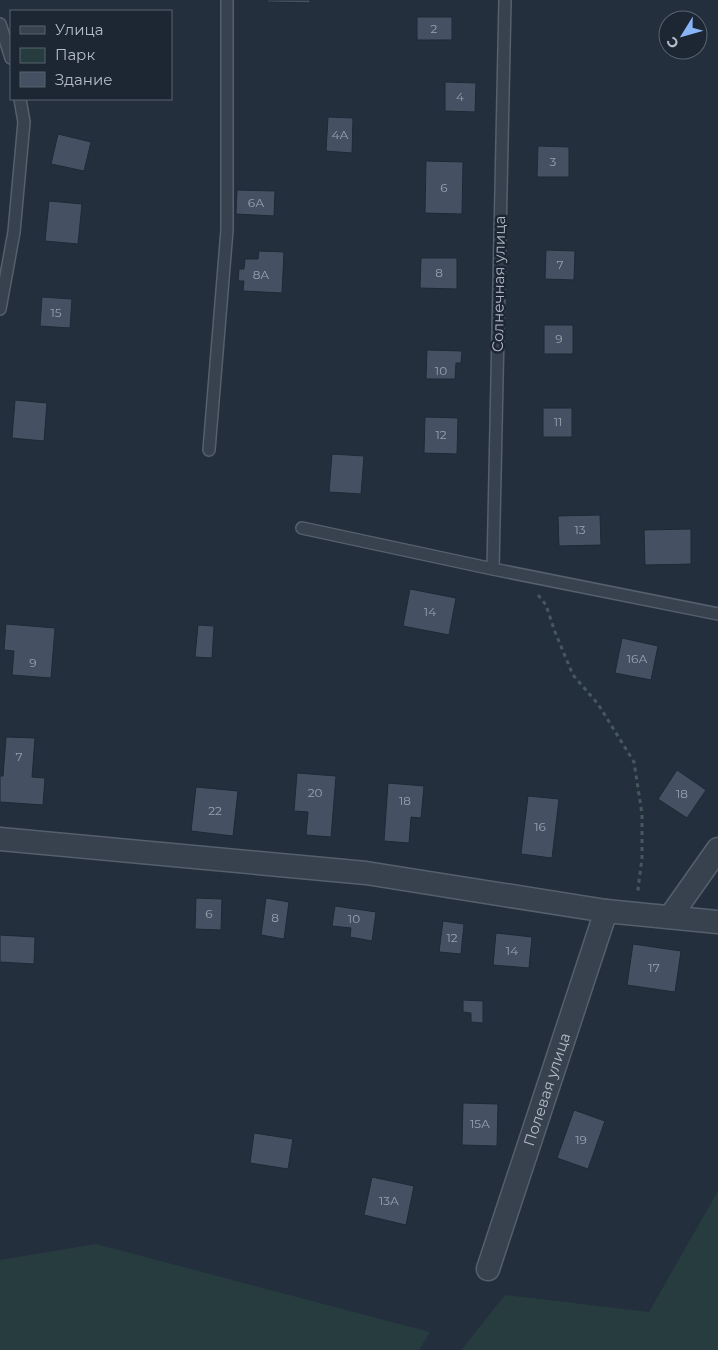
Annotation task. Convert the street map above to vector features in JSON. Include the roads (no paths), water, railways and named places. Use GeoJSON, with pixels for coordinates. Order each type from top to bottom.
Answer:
{"type":"FeatureCollection","features":[{"type":"Feature","properties":{"kind":"street"},"geometry":{"type":"LineString","coordinates":[[0,839],[366,873],[606,911],[718,922]]}},
{"type":"Feature","properties":{"kind":"street"},"geometry":{"type":"LineString","coordinates":[[670,918],[718,849]]}},
{"type":"Feature","properties":{"kind":"street","name":"Полевая улица"},"geometry":{"type":"LineString","coordinates":[[488,1269],[606,911]]}},
{"type":"Feature","properties":{"kind":"lane"},"geometry":{"type":"LineString","coordinates":[[209,450],[227,230],[228,0]]}},
{"type":"Feature","properties":{"kind":"lane","name":"Солнечная улица"},"geometry":{"type":"LineString","coordinates":[[494,569],[505,0]]}},
{"type":"Feature","properties":{"kind":"lane"},"geometry":{"type":"LineString","coordinates":[[0,24],[10,55]]}},
{"type":"Feature","properties":{"kind":"lane"},"geometry":{"type":"LineString","coordinates":[[0,309],[14,232],[24,122],[20,100]]}},
{"type":"Feature","properties":{"kind":"lane"},"geometry":{"type":"LineString","coordinates":[[302,528],[718,614]]}}]}
